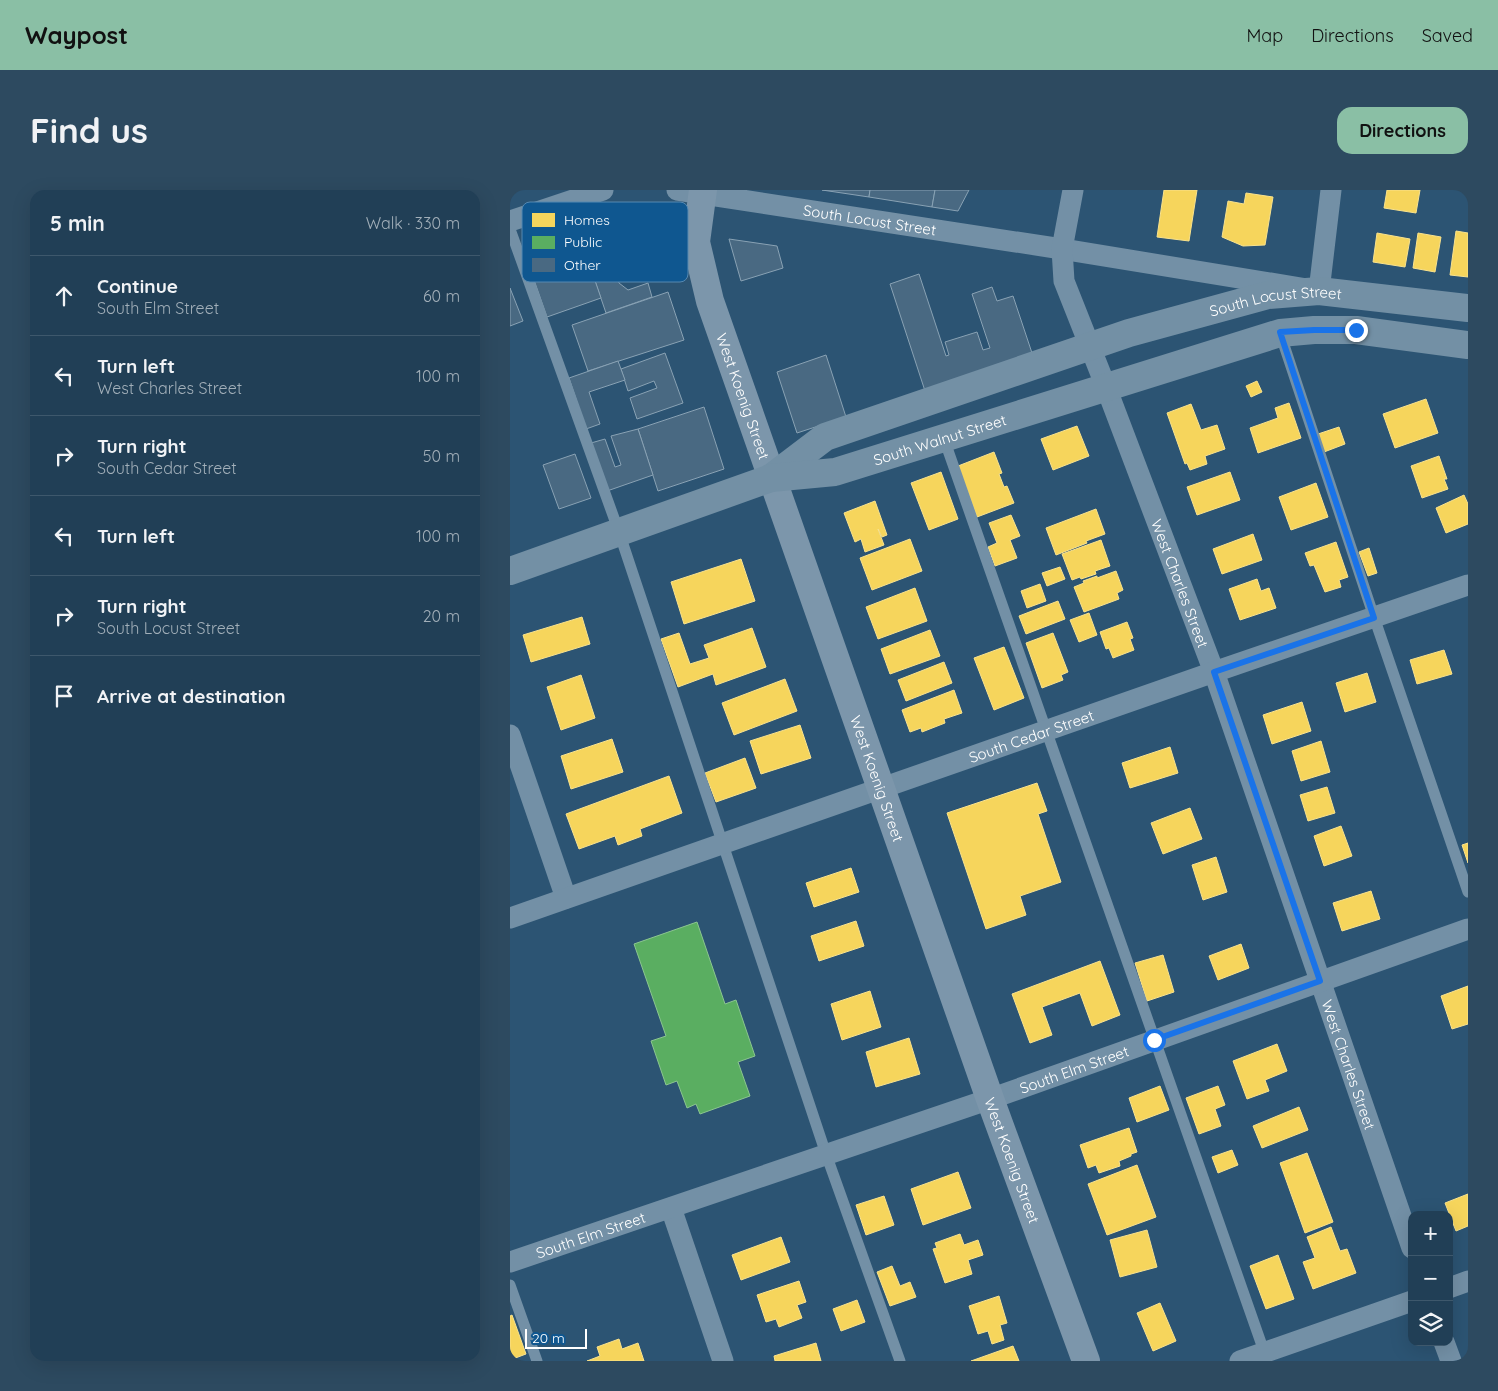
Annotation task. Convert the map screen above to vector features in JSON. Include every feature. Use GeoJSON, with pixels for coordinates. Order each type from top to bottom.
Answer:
{"type":"FeatureCollection","features":[{"type":"Feature","properties":{"kind":"main road","name":"South Locust Street"},"geometry":{"type":"LineString","coordinates":[[1089,347],[1129,333],[1268,295],[1319,291],[1468,308]]}},
{"type":"Feature","properties":{"kind":"main road","name":"South Locust Street"},"geometry":{"type":"LineString","coordinates":[[1106,387],[1280,332],[1356,330],[1468,345]]}},
{"type":"Feature","properties":{"kind":"main road","name":"South Walnut Street"},"geometry":{"type":"LineString","coordinates":[[771,478],[825,438],[1089,347]]}},
{"type":"Feature","properties":{"kind":"main road","name":"South Walnut Street"},"geometry":{"type":"LineString","coordinates":[[510,571],[771,478],[835,472],[1106,387]]}},
{"type":"Feature","properties":{"kind":"street"},"geometry":{"type":"LineString","coordinates":[[567,202],[603,190]]}},
{"type":"Feature","properties":{"kind":"street"},"geometry":{"type":"LineString","coordinates":[[1062,249],[1073,190]]}},
{"type":"Feature","properties":{"kind":"street"},"geometry":{"type":"LineString","coordinates":[[1319,291],[1331,190]]}},
{"type":"Feature","properties":{"kind":"street","name":"South Locust Street"},"geometry":{"type":"LineString","coordinates":[[694,191],[1319,291]]}},
{"type":"Feature","properties":{"kind":"street","name":"West Koenig Street"},"geometry":{"type":"LineString","coordinates":[[694,191],[696,242],[710,302],[990,1099],[1086,1361]]}},
{"type":"Feature","properties":{"kind":"street"},"geometry":{"type":"LineString","coordinates":[[510,221],[522,217]]}},
{"type":"Feature","properties":{"kind":"street","name":"West Charles Street"},"geometry":{"type":"LineString","coordinates":[[1062,249],[1064,281],[1214,672],[1408,1236]]}},
{"type":"Feature","properties":{"kind":"street","name":"South Cedar Street"},"geometry":{"type":"LineString","coordinates":[[566,898],[1046,730],[1468,586]]}},
{"type":"Feature","properties":{"kind":"street"},"geometry":{"type":"LineString","coordinates":[[510,735],[566,898],[510,918]]}},
{"type":"Feature","properties":{"kind":"street","name":"South Elm Street"},"geometry":{"type":"LineString","coordinates":[[510,1262],[990,1099],[1468,929]]}},
{"type":"Feature","properties":{"kind":"street"},"geometry":{"type":"LineString","coordinates":[[671,1208],[723,1361]]}},
{"type":"Feature","properties":{"kind":"street"},"geometry":{"type":"LineString","coordinates":[[1453,1287],[1468,1281]]}},
{"type":"Feature","properties":{"kind":"street"},"geometry":{"type":"LineString","coordinates":[[1240,1361],[1266,1357],[1409,1301]]}},
{"type":"Feature","properties":{"kind":"street"},"geometry":{"type":"LineString","coordinates":[[1445,1346],[1451,1361]]}},
{"type":"Feature","properties":{"kind":"lane"},"geometry":{"type":"LineString","coordinates":[[510,229],[522,262]]}},
{"type":"Feature","properties":{"kind":"lane"},"geometry":{"type":"LineString","coordinates":[[529,282],[619,532],[826,1154],[900,1361]]}},
{"type":"Feature","properties":{"kind":"lane"},"geometry":{"type":"LineString","coordinates":[[1280,332],[1374,618],[1468,892]]}},
{"type":"Feature","properties":{"kind":"lane"},"geometry":{"type":"LineString","coordinates":[[944,439],[1266,1357]]}},
{"type":"Feature","properties":{"kind":"lane"},"geometry":{"type":"LineString","coordinates":[[510,1285],[537,1361]]}},
{"type":"Feature","properties":{"kind":"building: Homes"},"geometry":{"type":"Polygon","coordinates":[[[1164,190],[1197,190],[1189,241],[1157,237],[1164,190]]]}},
{"type":"Feature","properties":{"kind":"building: Homes"},"geometry":{"type":"Polygon","coordinates":[[[1387,190],[1420,190],[1416,213],[1384,208],[1387,190]]]}},
{"type":"Feature","properties":{"kind":"building: Homes"},"geometry":{"type":"Polygon","coordinates":[[[1246,193],[1273,197],[1265,245],[1243,246],[1222,237],[1228,201],[1244,204],[1246,193]]]}},
{"type":"Feature","properties":{"kind":"building: Homes"},"geometry":{"type":"Polygon","coordinates":[[[1456,231],[1468,233],[1468,277],[1450,275],[1456,231]]]}},
{"type":"Feature","properties":{"kind":"building: Homes"},"geometry":{"type":"Polygon","coordinates":[[[1377,233],[1410,239],[1405,267],[1373,262],[1377,233]]]}},
{"type":"Feature","properties":{"kind":"building: Homes"},"geometry":{"type":"Polygon","coordinates":[[[1418,233],[1441,237],[1435,272],[1413,268],[1418,233]]]}},
{"type":"Feature","properties":{"kind":"building: Homes"},"geometry":{"type":"Polygon","coordinates":[[[1257,381],[1262,392],[1251,397],[1246,386],[1257,381]]]}},
{"type":"Feature","properties":{"kind":"building: Homes"},"geometry":{"type":"Polygon","coordinates":[[[1426,399],[1438,433],[1395,448],[1383,414],[1426,399]]]}},
{"type":"Feature","properties":{"kind":"building: Homes"},"geometry":{"type":"Polygon","coordinates":[[[1289,403],[1301,438],[1258,453],[1250,428],[1278,418],[1275,408],[1289,403]]]}},
{"type":"Feature","properties":{"kind":"building: Homes"},"geometry":{"type":"Polygon","coordinates":[[[1191,404],[1201,430],[1217,425],[1225,449],[1205,456],[1207,464],[1190,470],[1187,463],[1185,464],[1167,413],[1191,404]]]}},
{"type":"Feature","properties":{"kind":"building: Homes"},"geometry":{"type":"Polygon","coordinates":[[[1077,426],[1089,456],[1053,470],[1041,439],[1077,426]]]}},
{"type":"Feature","properties":{"kind":"building: Homes"},"geometry":{"type":"Polygon","coordinates":[[[1339,427],[1345,444],[1324,452],[1318,434],[1339,427]]]}},
{"type":"Feature","properties":{"kind":"building: Homes"},"geometry":{"type":"Polygon","coordinates":[[[994,452],[1002,473],[999,474],[1004,487],[1007,486],[1014,503],[977,517],[958,466],[994,452]]]}},
{"type":"Feature","properties":{"kind":"building: Homes"},"geometry":{"type":"Polygon","coordinates":[[[1439,456],[1447,479],[1444,479],[1448,489],[1422,498],[1411,466],[1439,456]]]}},
{"type":"Feature","properties":{"kind":"building: Homes"},"geometry":{"type":"Polygon","coordinates":[[[941,472],[958,519],[929,530],[911,483],[941,472]]]}},
{"type":"Feature","properties":{"kind":"building: Homes"},"geometry":{"type":"Polygon","coordinates":[[[1230,472],[1240,500],[1197,515],[1187,487],[1230,472]]]}},
{"type":"Feature","properties":{"kind":"building: Homes"},"geometry":{"type":"Polygon","coordinates":[[[1316,483],[1328,517],[1291,530],[1279,497],[1316,483]]]}},
{"type":"Feature","properties":{"kind":"building: Homes"},"geometry":{"type":"Polygon","coordinates":[[[1464,495],[1468,504],[1468,524],[1446,533],[1436,508],[1464,495]]]}},
{"type":"Feature","properties":{"kind":"building: Homes"},"geometry":{"type":"Polygon","coordinates":[[[875,501],[887,535],[882,537],[878,529],[884,545],[865,552],[861,539],[855,542],[844,513],[875,501]]]}},
{"type":"Feature","properties":{"kind":"building: Homes"},"geometry":{"type":"Polygon","coordinates":[[[1096,509],[1105,534],[1056,555],[1046,528],[1096,509]]]}},
{"type":"Feature","properties":{"kind":"building: Homes"},"geometry":{"type":"Polygon","coordinates":[[[1011,515],[1020,536],[1010,540],[1017,558],[995,566],[988,547],[997,543],[989,523],[1011,515]]]}},
{"type":"Feature","properties":{"kind":"building: Homes"},"geometry":{"type":"Polygon","coordinates":[[[1253,534],[1262,560],[1222,574],[1213,549],[1253,534]]]}},
{"type":"Feature","properties":{"kind":"building: Homes"},"geometry":{"type":"Polygon","coordinates":[[[910,539],[922,571],[872,590],[860,558],[910,539]]]}},
{"type":"Feature","properties":{"kind":"building: Homes"},"geometry":{"type":"Polygon","coordinates":[[[1101,540],[1110,566],[1095,571],[1096,574],[1072,580],[1062,554],[1101,540]]]}},
{"type":"Feature","properties":{"kind":"building: Homes"},"geometry":{"type":"Polygon","coordinates":[[[1336,542],[1348,577],[1339,580],[1341,587],[1325,592],[1314,565],[1310,566],[1305,553],[1336,542]]]}},
{"type":"Feature","properties":{"kind":"building: Homes"},"geometry":{"type":"Polygon","coordinates":[[[1369,548],[1377,573],[1368,576],[1359,552],[1369,548]]]}},
{"type":"Feature","properties":{"kind":"building: Homes"},"geometry":{"type":"Polygon","coordinates":[[[741,559],[755,601],[684,624],[671,582],[741,559]]]}},
{"type":"Feature","properties":{"kind":"building: Homes"},"geometry":{"type":"Polygon","coordinates":[[[1060,567],[1065,579],[1047,586],[1042,573],[1060,567]]]}},
{"type":"Feature","properties":{"kind":"building: Homes"},"geometry":{"type":"Polygon","coordinates":[[[1116,571],[1123,590],[1117,593],[1119,599],[1084,612],[1074,587],[1084,583],[1083,581],[1116,571]]]}},
{"type":"Feature","properties":{"kind":"building: Homes"},"geometry":{"type":"Polygon","coordinates":[[[1257,579],[1261,591],[1269,588],[1276,608],[1240,620],[1229,589],[1257,579]]]}},
{"type":"Feature","properties":{"kind":"building: Homes"},"geometry":{"type":"Polygon","coordinates":[[[1040,584],[1046,601],[1027,608],[1021,591],[1040,584]]]}},
{"type":"Feature","properties":{"kind":"building: Homes"},"geometry":{"type":"Polygon","coordinates":[[[915,588],[927,621],[878,639],[866,607],[915,588]]]}},
{"type":"Feature","properties":{"kind":"building: Homes"},"geometry":{"type":"Polygon","coordinates":[[[1058,601],[1065,619],[1026,634],[1019,616],[1058,601]]]}},
{"type":"Feature","properties":{"kind":"building: Homes"},"geometry":{"type":"Polygon","coordinates":[[[1089,613],[1097,635],[1079,642],[1070,620],[1089,613]]]}},
{"type":"Feature","properties":{"kind":"building: Homes"},"geometry":{"type":"Polygon","coordinates":[[[582,617],[590,644],[531,662],[523,635],[582,617]]]}},
{"type":"Feature","properties":{"kind":"building: Homes"},"geometry":{"type":"Polygon","coordinates":[[[1127,622],[1133,638],[1130,639],[1134,650],[1113,658],[1109,648],[1106,649],[1100,632],[1127,622]]]}},
{"type":"Feature","properties":{"kind":"building: Homes"},"geometry":{"type":"Polygon","coordinates":[[[752,628],[766,667],[716,685],[713,674],[678,687],[661,639],[679,633],[690,664],[709,658],[704,645],[752,628]]]}},
{"type":"Feature","properties":{"kind":"building: Homes"},"geometry":{"type":"Polygon","coordinates":[[[930,630],[940,656],[890,674],[881,649],[930,630]]]}},
{"type":"Feature","properties":{"kind":"building: Homes"},"geometry":{"type":"Polygon","coordinates":[[[1053,633],[1068,672],[1061,675],[1063,680],[1042,688],[1026,643],[1053,633]]]}},
{"type":"Feature","properties":{"kind":"building: Homes"},"geometry":{"type":"Polygon","coordinates":[[[1004,647],[1024,698],[994,710],[974,658],[1004,647]]]}},
{"type":"Feature","properties":{"kind":"building: Homes"},"geometry":{"type":"Polygon","coordinates":[[[1444,650],[1452,674],[1417,684],[1410,660],[1444,650]]]}},
{"type":"Feature","properties":{"kind":"building: Homes"},"geometry":{"type":"Polygon","coordinates":[[[944,662],[952,683],[906,701],[898,680],[944,662]]]}},
{"type":"Feature","properties":{"kind":"building: Homes"},"geometry":{"type":"Polygon","coordinates":[[[1367,673],[1376,702],[1345,712],[1336,683],[1367,673]]]}},
{"type":"Feature","properties":{"kind":"building: Homes"},"geometry":{"type":"Polygon","coordinates":[[[581,675],[595,718],[561,730],[547,687],[581,675]]]}},
{"type":"Feature","properties":{"kind":"building: Homes"},"geometry":{"type":"Polygon","coordinates":[[[785,679],[797,711],[734,735],[722,703],[785,679]]]}},
{"type":"Feature","properties":{"kind":"building: Homes"},"geometry":{"type":"Polygon","coordinates":[[[954,690],[962,713],[944,719],[945,723],[922,732],[921,728],[910,732],[902,710],[954,690]]]}},
{"type":"Feature","properties":{"kind":"building: Homes"},"geometry":{"type":"Polygon","coordinates":[[[1302,702],[1311,731],[1272,744],[1263,715],[1302,702]]]}},
{"type":"Feature","properties":{"kind":"building: Homes"},"geometry":{"type":"Polygon","coordinates":[[[800,725],[811,758],[761,774],[750,741],[800,725]]]}},
{"type":"Feature","properties":{"kind":"building: Homes"},"geometry":{"type":"Polygon","coordinates":[[[612,739],[623,772],[571,789],[561,756],[612,739]]]}},
{"type":"Feature","properties":{"kind":"building: Homes"},"geometry":{"type":"Polygon","coordinates":[[[1321,741],[1330,772],[1301,781],[1292,751],[1321,741]]]}},
{"type":"Feature","properties":{"kind":"building: Homes"},"geometry":{"type":"Polygon","coordinates":[[[1170,747],[1178,773],[1130,788],[1122,763],[1170,747]]]}},
{"type":"Feature","properties":{"kind":"building: Homes"},"geometry":{"type":"Polygon","coordinates":[[[745,758],[756,788],[716,802],[705,773],[745,758]]]}},
{"type":"Feature","properties":{"kind":"building: Homes"},"geometry":{"type":"Polygon","coordinates":[[[669,776],[682,813],[640,829],[642,836],[618,845],[615,836],[579,849],[566,814],[669,776]]]}},
{"type":"Feature","properties":{"kind":"building: Homes"},"geometry":{"type":"Polygon","coordinates":[[[1037,783],[1047,811],[1038,814],[1061,882],[1020,896],[1026,915],[986,929],[947,813],[1037,783]]]}},
{"type":"Feature","properties":{"kind":"building: Homes"},"geometry":{"type":"Polygon","coordinates":[[[1327,787],[1335,813],[1308,821],[1300,795],[1327,787]]]}},
{"type":"Feature","properties":{"kind":"building: Homes"},"geometry":{"type":"Polygon","coordinates":[[[1190,808],[1202,839],[1163,854],[1151,823],[1190,808]]]}},
{"type":"Feature","properties":{"kind":"building: Homes"},"geometry":{"type":"Polygon","coordinates":[[[1341,826],[1352,856],[1324,866],[1314,836],[1341,826]]]}},
{"type":"Feature","properties":{"kind":"building: Homes"},"geometry":{"type":"Polygon","coordinates":[[[1468,843],[1468,863],[1462,845],[1468,843]]]}},
{"type":"Feature","properties":{"kind":"building: Homes"},"geometry":{"type":"Polygon","coordinates":[[[1216,857],[1227,892],[1203,900],[1192,865],[1216,857]]]}},
{"type":"Feature","properties":{"kind":"building: Homes"},"geometry":{"type":"Polygon","coordinates":[[[851,868],[859,892],[814,907],[806,883],[851,868]]]}},
{"type":"Feature","properties":{"kind":"building: Homes"},"geometry":{"type":"Polygon","coordinates":[[[1371,891],[1380,919],[1342,931],[1333,903],[1371,891]]]}},
{"type":"Feature","properties":{"kind":"building: Homes"},"geometry":{"type":"Polygon","coordinates":[[[856,921],[864,946],[819,961],[811,936],[856,921]]]}},
{"type":"Feature","properties":{"kind":"building: Homes"},"geometry":{"type":"Polygon","coordinates":[[[1241,944],[1249,968],[1218,980],[1209,956],[1241,944]]]}},
{"type":"Feature","properties":{"kind":"building: Homes"},"geometry":{"type":"Polygon","coordinates":[[[1163,955],[1174,992],[1147,1001],[1135,963],[1163,955]]]}},
{"type":"Feature","properties":{"kind":"building: Homes"},"geometry":{"type":"Polygon","coordinates":[[[1100,961],[1120,1015],[1092,1026],[1080,993],[1042,1007],[1052,1035],[1030,1043],[1012,994],[1100,961]]]}},
{"type":"Feature","properties":{"kind":"building: Homes"},"geometry":{"type":"Polygon","coordinates":[[[1468,986],[1468,1024],[1452,1029],[1441,996],[1468,986]]]}},
{"type":"Feature","properties":{"kind":"building: Homes"},"geometry":{"type":"Polygon","coordinates":[[[870,991],[881,1027],[842,1040],[831,1004],[870,991]]]}},
{"type":"Feature","properties":{"kind":"building: Homes"},"geometry":{"type":"Polygon","coordinates":[[[909,1038],[920,1074],[876,1087],[866,1052],[909,1038]]]}},
{"type":"Feature","properties":{"kind":"building: Homes"},"geometry":{"type":"Polygon","coordinates":[[[1277,1044],[1287,1071],[1265,1080],[1269,1091],[1247,1099],[1233,1061],[1277,1044]]]}},
{"type":"Feature","properties":{"kind":"building: Homes"},"geometry":{"type":"Polygon","coordinates":[[[1160,1086],[1169,1110],[1137,1122],[1129,1098],[1160,1086]]]}},
{"type":"Feature","properties":{"kind":"building: Homes"},"geometry":{"type":"Polygon","coordinates":[[[1218,1086],[1225,1105],[1215,1109],[1221,1126],[1199,1134],[1186,1098],[1218,1086]]]}},
{"type":"Feature","properties":{"kind":"building: Homes"},"geometry":{"type":"Polygon","coordinates":[[[1299,1107],[1308,1130],[1262,1148],[1253,1126],[1299,1107]]]}},
{"type":"Feature","properties":{"kind":"building: Homes"},"geometry":{"type":"Polygon","coordinates":[[[1129,1128],[1137,1152],[1119,1161],[1120,1166],[1099,1173],[1096,1165],[1088,1168],[1080,1145],[1129,1128]]]}},
{"type":"Feature","properties":{"kind":"building: Homes"},"geometry":{"type":"Polygon","coordinates":[[[1232,1150],[1238,1165],[1218,1173],[1212,1157],[1232,1150]]]}},
{"type":"Feature","properties":{"kind":"building: Homes"},"geometry":{"type":"Polygon","coordinates":[[[1307,1153],[1333,1222],[1305,1233],[1280,1163],[1307,1153]]]}},
{"type":"Feature","properties":{"kind":"building: Homes"},"geometry":{"type":"Polygon","coordinates":[[[1137,1165],[1156,1217],[1107,1235],[1088,1184],[1137,1165]]]}},
{"type":"Feature","properties":{"kind":"building: Homes"},"geometry":{"type":"Polygon","coordinates":[[[958,1172],[971,1208],[923,1225],[911,1189],[958,1172]]]}},
{"type":"Feature","properties":{"kind":"building: Homes"},"geometry":{"type":"Polygon","coordinates":[[[1468,1194],[1468,1226],[1456,1231],[1453,1223],[1453,1211],[1448,1211],[1445,1203],[1468,1194]]]}},
{"type":"Feature","properties":{"kind":"building: Homes"},"geometry":{"type":"Polygon","coordinates":[[[884,1196],[894,1225],[866,1235],[856,1205],[884,1196]]]}},
{"type":"Feature","properties":{"kind":"building: Homes"},"geometry":{"type":"Polygon","coordinates":[[[1331,1227],[1340,1251],[1347,1249],[1356,1273],[1313,1289],[1303,1262],[1315,1258],[1307,1237],[1331,1227]]]}},
{"type":"Feature","properties":{"kind":"building: Homes"},"geometry":{"type":"Polygon","coordinates":[[[1147,1230],[1157,1267],[1120,1277],[1110,1240],[1147,1230]]]}},
{"type":"Feature","properties":{"kind":"building: Homes"},"geometry":{"type":"Polygon","coordinates":[[[960,1234],[964,1245],[978,1240],[983,1255],[968,1260],[972,1274],[945,1283],[933,1249],[937,1248],[935,1243],[960,1234]]]}},
{"type":"Feature","properties":{"kind":"building: Homes"},"geometry":{"type":"Polygon","coordinates":[[[781,1237],[790,1262],[741,1280],[732,1255],[781,1237]]]}},
{"type":"Feature","properties":{"kind":"building: Homes"},"geometry":{"type":"Polygon","coordinates":[[[1278,1255],[1294,1299],[1266,1309],[1250,1266],[1278,1255]]]}},
{"type":"Feature","properties":{"kind":"building: Homes"},"geometry":{"type":"Polygon","coordinates":[[[892,1266],[900,1286],[910,1282],[916,1297],[890,1306],[877,1272],[892,1266]]]}},
{"type":"Feature","properties":{"kind":"building: Homes"},"geometry":{"type":"Polygon","coordinates":[[[799,1281],[806,1302],[797,1305],[802,1318],[779,1327],[776,1319],[766,1322],[757,1295],[799,1281]]]}},
{"type":"Feature","properties":{"kind":"building: Homes"},"geometry":{"type":"Polygon","coordinates":[[[999,1296],[1007,1323],[1000,1325],[1004,1340],[992,1344],[988,1331],[978,1334],[969,1306],[999,1296]]]}},
{"type":"Feature","properties":{"kind":"building: Homes"},"geometry":{"type":"Polygon","coordinates":[[[857,1300],[865,1322],[841,1331],[833,1309],[857,1300]]]}},
{"type":"Feature","properties":{"kind":"building: Homes"},"geometry":{"type":"Polygon","coordinates":[[[1160,1303],[1176,1341],[1153,1351],[1137,1313],[1160,1303]]]}},
{"type":"Feature","properties":{"kind":"building: Homes"},"geometry":{"type":"Polygon","coordinates":[[[512,1315],[526,1354],[510,1360],[510,1316],[512,1315]]]}},
{"type":"Feature","properties":{"kind":"building: Homes"},"geometry":{"type":"Polygon","coordinates":[[[619,1339],[622,1349],[638,1343],[644,1361],[587,1361],[600,1356],[597,1347],[619,1339]]]}},
{"type":"Feature","properties":{"kind":"building: Homes"},"geometry":{"type":"Polygon","coordinates":[[[816,1343],[821,1361],[775,1361],[774,1356],[816,1343]]]}},
{"type":"Feature","properties":{"kind":"building: Homes"},"geometry":{"type":"Polygon","coordinates":[[[1013,1346],[1019,1361],[971,1361],[1013,1346]]]}},
{"type":"Feature","properties":{"kind":"building: Public"},"geometry":{"type":"Polygon","coordinates":[[[697,922],[725,1004],[736,1000],[755,1056],[738,1062],[750,1096],[700,1114],[696,1104],[687,1108],[677,1081],[666,1085],[651,1041],[666,1036],[634,944],[697,922]]]}},
{"type":"Feature","properties":{"kind":"building: Other"},"geometry":{"type":"Polygon","coordinates":[[[822,190],[870,190],[869,197],[822,190]]]}},
{"type":"Feature","properties":{"kind":"building: Other"},"geometry":{"type":"Polygon","coordinates":[[[870,190],[935,190],[932,207],[869,197],[870,190]]]}},
{"type":"Feature","properties":{"kind":"building: Other"},"geometry":{"type":"Polygon","coordinates":[[[935,190],[969,190],[958,211],[932,207],[935,190]]]}},
{"type":"Feature","properties":{"kind":"building: Other"},"geometry":{"type":"Polygon","coordinates":[[[729,239],[777,246],[783,268],[741,281],[729,239]]]}},
{"type":"Feature","properties":{"kind":"building: Other"},"geometry":{"type":"Polygon","coordinates":[[[919,274],[946,356],[949,355],[945,342],[977,332],[983,350],[990,348],[972,294],[992,287],[997,301],[1013,296],[1034,359],[926,394],[890,284],[919,274]]]}},
{"type":"Feature","properties":{"kind":"building: Other"},"geometry":{"type":"Polygon","coordinates":[[[535,282],[595,282],[601,298],[547,317],[535,282]]]}},
{"type":"Feature","properties":{"kind":"building: Other"},"geometry":{"type":"Polygon","coordinates":[[[595,282],[619,282],[628,290],[648,283],[652,297],[606,313],[595,282]]]}},
{"type":"Feature","properties":{"kind":"building: Other"},"geometry":{"type":"Polygon","coordinates":[[[510,288],[523,321],[510,326],[510,288]]]}},
{"type":"Feature","properties":{"kind":"building: Other"},"geometry":{"type":"Polygon","coordinates":[[[668,292],[684,340],[588,371],[572,325],[668,292]]]}},
{"type":"Feature","properties":{"kind":"building: Other"},"geometry":{"type":"Polygon","coordinates":[[[665,353],[683,403],[637,419],[630,398],[657,388],[654,381],[628,391],[621,369],[665,353]]]}},
{"type":"Feature","properties":{"kind":"building: Other"},"geometry":{"type":"Polygon","coordinates":[[[826,355],[846,417],[797,433],[777,372],[826,355]]]}},
{"type":"Feature","properties":{"kind":"building: Other"},"geometry":{"type":"Polygon","coordinates":[[[618,361],[625,380],[589,392],[600,424],[586,429],[569,378],[618,361]]]}},
{"type":"Feature","properties":{"kind":"building: Other"},"geometry":{"type":"Polygon","coordinates":[[[704,407],[724,469],[658,491],[638,429],[704,407]]]}},
{"type":"Feature","properties":{"kind":"building: Other"},"geometry":{"type":"Polygon","coordinates":[[[638,429],[653,475],[607,491],[591,443],[605,439],[615,467],[621,465],[611,436],[638,429]]]}},
{"type":"Feature","properties":{"kind":"building: Other"},"geometry":{"type":"Polygon","coordinates":[[[575,454],[591,498],[559,509],[543,465],[575,454]]]}},
{"type":"Feature","properties":{"kind":"route"},"geometry":{"type":"LineString","coordinates":[[1154,1040],[1320,981],[1214,672],[1374,618],[1280,332],[1356,330]]}}]}
